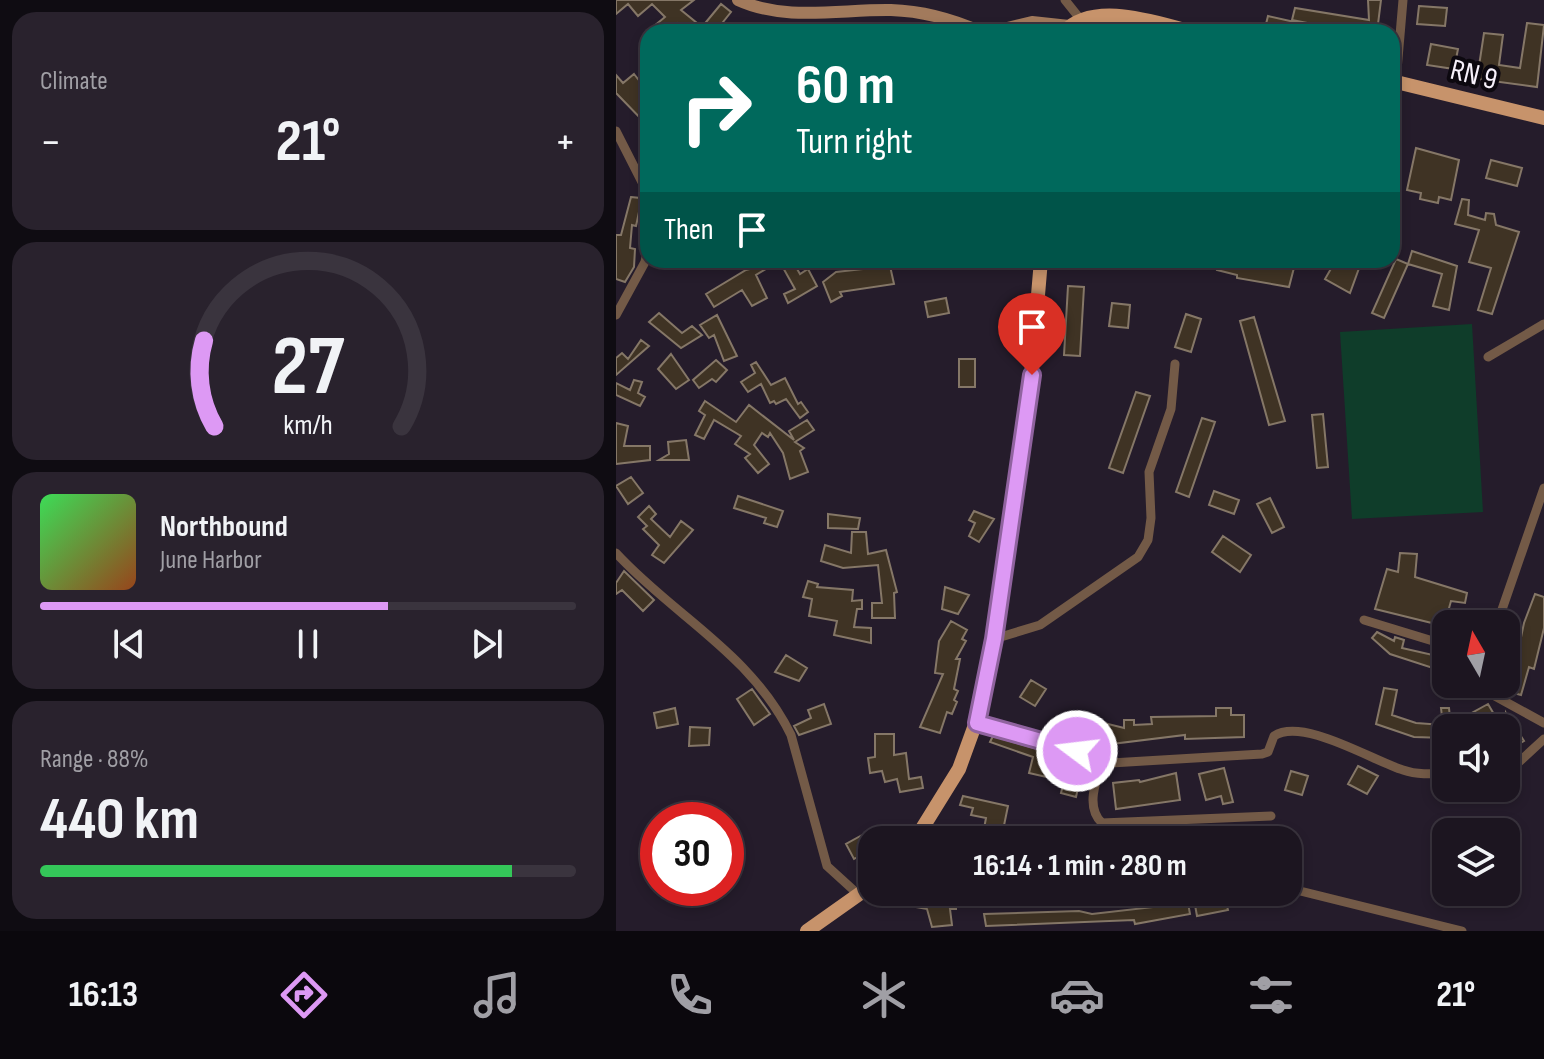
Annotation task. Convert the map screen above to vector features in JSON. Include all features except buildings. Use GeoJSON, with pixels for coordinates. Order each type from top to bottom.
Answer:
{"type":"FeatureCollection","features":[{"type":"Feature","properties":{"kind":"main road"},"geometry":{"type":"LineString","coordinates":[[738,0],[773,10],[808,13],[916,12],[955,24]]}},
{"type":"Feature","properties":{"kind":"main road"},"geometry":{"type":"LineString","coordinates":[[1078,24],[1111,14],[1157,24]]}},
{"type":"Feature","properties":{"kind":"main road"},"geometry":{"type":"LineString","coordinates":[[1024,24],[1052,24]]}},
{"type":"Feature","properties":{"kind":"main road","name":"RN 9"},"geometry":{"type":"LineString","coordinates":[[1400,82],[1544,118]]}},
{"type":"Feature","properties":{"kind":"main road"},"geometry":{"type":"LineString","coordinates":[[924,826],[959,769],[977,723],[994,639],[1029,400],[1040,268]]}},
{"type":"Feature","properties":{"kind":"main road"},"geometry":{"type":"LineString","coordinates":[[807,931],[858,897]]}},
{"type":"Feature","properties":{"kind":"street"},"geometry":{"type":"LineString","coordinates":[[1065,0],[1071,24]]}},
{"type":"Feature","properties":{"kind":"street"},"geometry":{"type":"LineString","coordinates":[[1400,27],[1403,0]]}},
{"type":"Feature","properties":{"kind":"street"},"geometry":{"type":"LineString","coordinates":[[616,131],[640,178]]}},
{"type":"Feature","properties":{"kind":"street"},"geometry":{"type":"LineString","coordinates":[[616,315],[642,268]]}},
{"type":"Feature","properties":{"kind":"street"},"geometry":{"type":"LineString","coordinates":[[1488,357],[1544,324]]}},
{"type":"Feature","properties":{"kind":"street"},"geometry":{"type":"LineString","coordinates":[[994,639],[1040,625],[1138,557],[1148,540],[1151,518],[1149,472],[1171,409],[1175,364]]}},
{"type":"Feature","properties":{"kind":"street"},"geometry":{"type":"LineString","coordinates":[[1502,610],[1544,488]]}},
{"type":"Feature","properties":{"kind":"street"},"geometry":{"type":"LineString","coordinates":[[616,553],[747,668],[782,717],[794,744],[827,866],[858,894]]}},
{"type":"Feature","properties":{"kind":"street"},"geometry":{"type":"LineString","coordinates":[[1364,620],[1432,641]]}},
{"type":"Feature","properties":{"kind":"street"},"geometry":{"type":"LineString","coordinates":[[1499,698],[1544,723]]}},
{"type":"Feature","properties":{"kind":"street"},"geometry":{"type":"LineString","coordinates":[[977,723],[1103,761],[1137,763],[1192,756],[1262,754],[1268,752],[1274,736],[1287,731],[1360,751],[1399,770],[1432,772]]}},
{"type":"Feature","properties":{"kind":"street"},"geometry":{"type":"LineString","coordinates":[[1520,761],[1544,739]]}},
{"type":"Feature","properties":{"kind":"street"},"geometry":{"type":"LineString","coordinates":[[1103,761],[1093,794],[1093,809],[1102,823],[1271,816]]}},
{"type":"Feature","properties":{"kind":"street"},"geometry":{"type":"LineString","coordinates":[[1302,891],[1462,931]]}},
{"type":"Feature","properties":{"kind":"green space"},"geometry":{"type":"Polygon","coordinates":[[[1472,324],[1483,512],[1352,519],[1340,332],[1472,324]]]}},
{"type":"Feature","properties":{"kind":"route"},"geometry":{"type":"LineString","coordinates":[[1032,375],[994,639],[977,723],[1077,751]]}}]}
